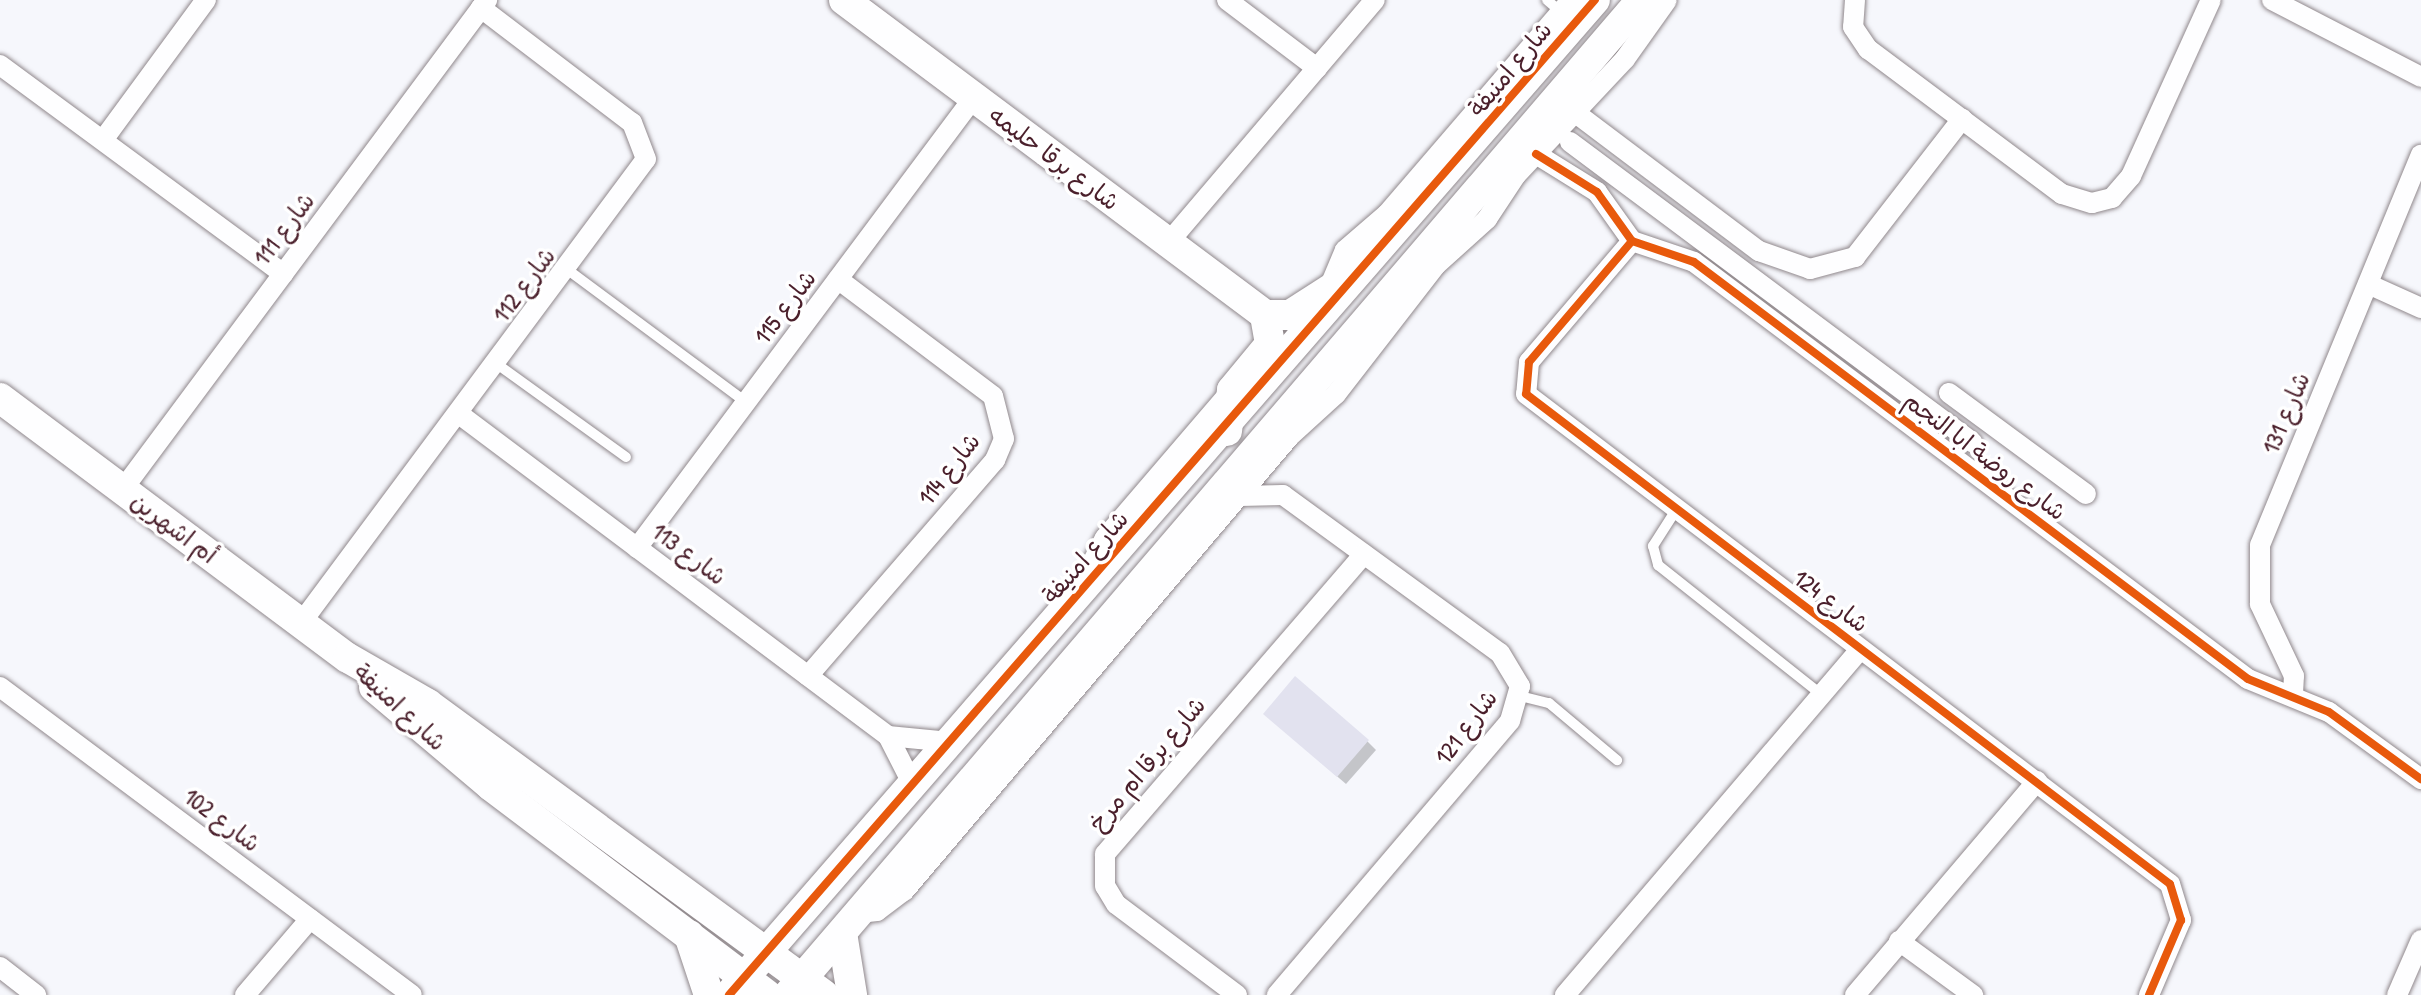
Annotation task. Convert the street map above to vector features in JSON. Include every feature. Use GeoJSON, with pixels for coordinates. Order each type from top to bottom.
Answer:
{"type":"FeatureCollection","features":[{"type":"Feature","properties":{"kind":"street"},"geometry":{"type":"LineString","coordinates":[[103,140],[206,0]]}},
{"type":"Feature","properties":{"kind":"street","name":"شارع برقا حليمه"},"geometry":{"type":"LineString","coordinates":[[844,0],[1265,315]]}},
{"type":"Feature","properties":{"kind":"street"},"geometry":{"type":"LineString","coordinates":[[1168,243],[1375,0]]}},
{"type":"Feature","properties":{"kind":"street","name":"شارع امنيفة"},"geometry":{"type":"LineString","coordinates":[[774,983],[913,785],[984,700],[1227,431],[1595,0]]}},
{"type":"Feature","properties":{"kind":"street"},"geometry":{"type":"LineString","coordinates":[[774,983],[850,923],[1225,504],[1313,416],[1436,265],[1497,207],[1526,165],[1608,74],[1667,0]]}},
{"type":"Feature","properties":{"kind":"street"},"geometry":{"type":"LineString","coordinates":[[1855,0],[1851,18],[1861,43],[2071,199],[2112,198],[2131,176],[2211,0]]}},
{"type":"Feature","properties":{"kind":"street"},"geometry":{"type":"LineString","coordinates":[[2272,0],[2421,77]]}},
{"type":"Feature","properties":{"kind":"street","name":"شارع 112"},"geometry":{"type":"LineString","coordinates":[[301,623],[640,174],[646,143],[632,123],[480,3]]}},
{"type":"Feature","properties":{"kind":"street","name":"شارع 111"},"geometry":{"type":"LineString","coordinates":[[123,489],[480,3]]}},
{"type":"Feature","properties":{"kind":"street"},"geometry":{"type":"LineString","coordinates":[[1240,4],[1317,68]]}},
{"type":"Feature","properties":{"kind":"street"},"geometry":{"type":"LineString","coordinates":[[1329,288],[1345,250],[1387,214],[1560,4]]}},
{"type":"Feature","properties":{"kind":"street"},"geometry":{"type":"LineString","coordinates":[[1608,74],[1631,11]]}},
{"type":"Feature","properties":{"kind":"street"},"geometry":{"type":"LineString","coordinates":[[1225,504],[1334,355],[1631,11]]}},
{"type":"Feature","properties":{"kind":"street"},"geometry":{"type":"LineString","coordinates":[[0,65],[283,274]]}},
{"type":"Feature","properties":{"kind":"street","name":"شارع 115"},"geometry":{"type":"LineString","coordinates":[[637,548],[974,97]]}},
{"type":"Feature","properties":{"kind":"street"},"geometry":{"type":"LineString","coordinates":[[1573,111],[1759,251],[1810,269],[1855,257],[1962,119]]}},
{"type":"Feature","properties":{"kind":"street"},"geometry":{"type":"LineString","coordinates":[[1570,142],[1972,442]]}},
{"type":"Feature","properties":{"kind":"street","name":"شارع 131"},"geometry":{"type":"LineString","coordinates":[[2293,694],[2294,676],[2260,604],[2260,545],[2421,155]]}},
{"type":"Feature","properties":{"kind":"street"},"geometry":{"type":"LineString","coordinates":[[1452,216],[1526,165]]}},
{"type":"Feature","properties":{"kind":"street"},"geometry":{"type":"LineString","coordinates":[[1526,165],[1597,192],[1632,241]]}},
{"type":"Feature","properties":{"kind":"street","name":"شارع روضة ابا النجم"},"geometry":{"type":"LineString","coordinates":[[1632,241],[1694,262],[2248,679],[2293,694],[2421,779]]}},
{"type":"Feature","properties":{"kind":"street","name":"شارع 124"},"geometry":{"type":"LineString","coordinates":[[1632,241],[1529,362],[1522,382],[1536,404],[2037,781],[2177,895],[2178,931],[2149,995]]}},
{"type":"Feature","properties":{"kind":"street"},"geometry":{"type":"LineString","coordinates":[[1085,587],[1105,538],[1303,308],[1329,288],[1361,274]]}},
{"type":"Feature","properties":{"kind":"street","name":"شارع 114"},"geometry":{"type":"LineString","coordinates":[[808,676],[995,460],[1004,439],[993,396],[838,279]]}},
{"type":"Feature","properties":{"kind":"street"},"geometry":{"type":"LineString","coordinates":[[2368,284],[2421,308]]}},
{"type":"Feature","properties":{"kind":"street"},"geometry":{"type":"LineString","coordinates":[[1267,351],[1265,315],[1303,308]]}},
{"type":"Feature","properties":{"kind":"street"},"geometry":{"type":"LineString","coordinates":[[1313,416],[1334,355]]}},
{"type":"Feature","properties":{"kind":"street"},"geometry":{"type":"LineString","coordinates":[[1227,431],[1232,390]]}},
{"type":"Feature","properties":{"kind":"street"},"geometry":{"type":"LineString","coordinates":[[1949,393],[2086,494]]}},
{"type":"Feature","properties":{"kind":"street","name":"أم اشهرين"},"geometry":{"type":"LineString","coordinates":[[0,398],[348,658]]}},
{"type":"Feature","properties":{"kind":"street","name":"شارع 113"},"geometry":{"type":"LineString","coordinates":[[459,414],[888,736],[913,785]]}},
{"type":"Feature","properties":{"kind":"street"},"geometry":{"type":"LineString","coordinates":[[1963,465],[1972,442],[1986,420]]}},
{"type":"Feature","properties":{"kind":"street"},"geometry":{"type":"LineString","coordinates":[[1225,504],[1283,495],[1278,451]]}},
{"type":"Feature","properties":{"kind":"street","name":"شارع 121"},"geometry":{"type":"LineString","coordinates":[[1277,995],[1510,721],[1520,696],[1508,660],[1283,495]]}},
{"type":"Feature","properties":{"kind":"street","name":"شارع برقا ام مرخ"},"geometry":{"type":"LineString","coordinates":[[1237,995],[1116,904],[1105,886],[1105,854],[1364,554]]}},
{"type":"Feature","properties":{"kind":"street"},"geometry":{"type":"LineString","coordinates":[[1565,995],[1861,649]]}},
{"type":"Feature","properties":{"kind":"street","name":"شارع امنيفة"},"geometry":{"type":"LineString","coordinates":[[348,658],[421,728],[689,935],[774,983]]}},
{"type":"Feature","properties":{"kind":"street","name":"شارع امنيفة"},"geometry":{"type":"LineString","coordinates":[[348,658],[440,713],[774,983]]}},
{"type":"Feature","properties":{"kind":"street","name":"شارع 102"},"geometry":{"type":"LineString","coordinates":[[0,687],[412,995]]}},
{"type":"Feature","properties":{"kind":"street"},"geometry":{"type":"LineString","coordinates":[[774,983],[953,772],[984,700]]}},
{"type":"Feature","properties":{"kind":"street"},"geometry":{"type":"LineString","coordinates":[[888,736],[950,742]]}},
{"type":"Feature","properties":{"kind":"street"},"geometry":{"type":"LineString","coordinates":[[1855,995],[2037,781]]}},
{"type":"Feature","properties":{"kind":"street"},"geometry":{"type":"LineString","coordinates":[[566,839],[625,866],[774,983]]}},
{"type":"Feature","properties":{"kind":"street"},"geometry":{"type":"LineString","coordinates":[[245,995],[310,919]]}},
{"type":"Feature","properties":{"kind":"street"},"geometry":{"type":"LineString","coordinates":[[850,923],[852,995]]}},
{"type":"Feature","properties":{"kind":"street"},"geometry":{"type":"LineString","coordinates":[[689,935],[709,995]]}},
{"type":"Feature","properties":{"kind":"street"},"geometry":{"type":"LineString","coordinates":[[2397,995],[2421,940]]}},
{"type":"Feature","properties":{"kind":"street"},"geometry":{"type":"LineString","coordinates":[[1899,941],[1973,995]]}},
{"type":"Feature","properties":{"kind":"street"},"geometry":{"type":"LineString","coordinates":[[0,967],[36,995]]}},
{"type":"Feature","properties":{"kind":"lane"},"geometry":{"type":"LineString","coordinates":[[568,270],[746,403]]}},
{"type":"Feature","properties":{"kind":"lane"},"geometry":{"type":"LineString","coordinates":[[497,364],[626,457]]}},
{"type":"Feature","properties":{"kind":"lane"},"geometry":{"type":"LineString","coordinates":[[1676,510],[1653,546],[1658,565],[1822,695]]}},
{"type":"Feature","properties":{"kind":"lane"},"geometry":{"type":"LineString","coordinates":[[1520,696],[1549,703],[1617,760]]}},
{"type":"Feature","properties":{"kind":"building"},"geometry":{"type":"Polygon","coordinates":[[[1295,676],[1369,740],[1337,777],[1263,714],[1295,676]]]}},
{"type":"Feature","properties":{"kind":"cycle path"},"geometry":{"type":"LineString","coordinates":[[729,995],[1595,0]]}},
{"type":"Feature","properties":{"kind":"cycle path"},"geometry":{"type":"LineString","coordinates":[[1536,154],[1597,192],[1632,241],[1694,262],[2248,679],[2329,712],[2421,779]]}},
{"type":"Feature","properties":{"kind":"cycle path"},"geometry":{"type":"LineString","coordinates":[[1632,241],[1529,362],[1526,394],[2170,884],[2181,920],[2149,995]]}}]}
